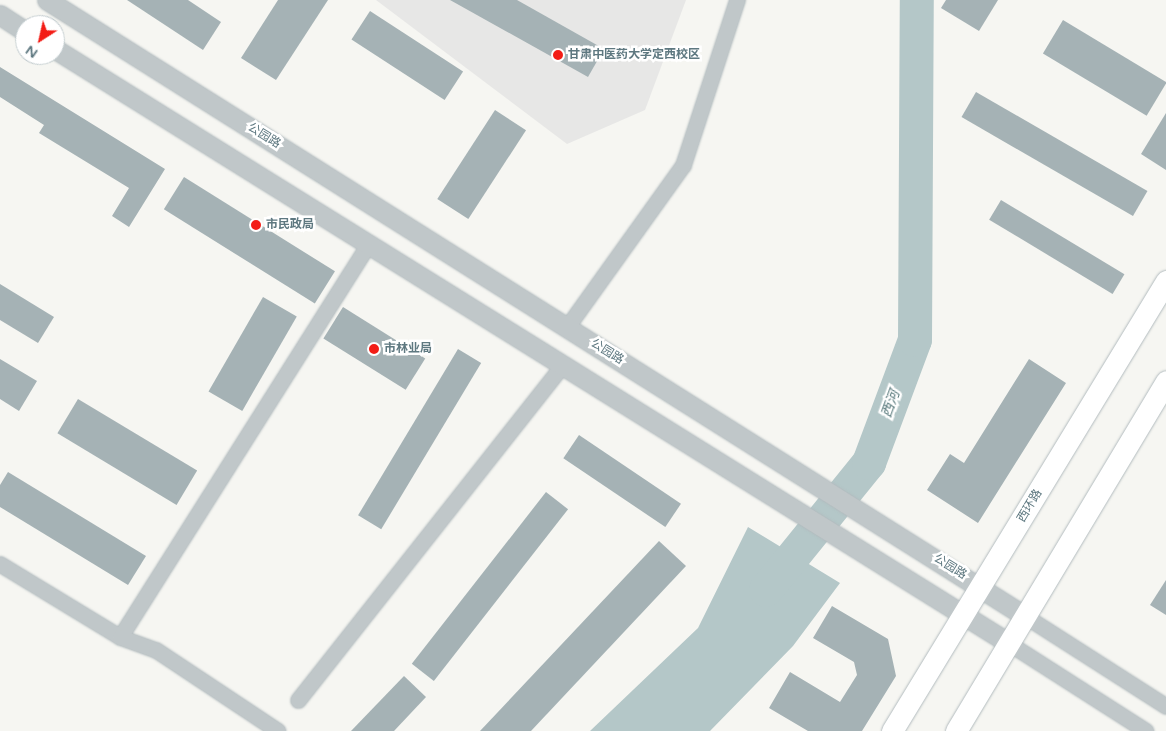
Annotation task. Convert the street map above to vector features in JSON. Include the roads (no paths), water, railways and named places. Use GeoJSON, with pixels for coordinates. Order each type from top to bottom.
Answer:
{"type":"FeatureCollection","features":[{"type":"Feature","properties":{"kind":"main road","name":"西环路"},"geometry":{"type":"LineString","coordinates":[[892,731],[1166,281]]}},
{"type":"Feature","properties":{"kind":"main road"},"geometry":{"type":"LineString","coordinates":[[956,731],[1010,644],[1166,381]]}},
{"type":"Feature","properties":{"kind":"street","name":"公园路"},"geometry":{"type":"LineString","coordinates":[[47,0],[981,587],[1166,706]]}},
{"type":"Feature","properties":{"kind":"street"},"geometry":{"type":"LineString","coordinates":[[567,327],[683,165],[737,0]]}},
{"type":"Feature","properties":{"kind":"street"},"geometry":{"type":"LineString","coordinates":[[0,15],[15,25]]}},
{"type":"Feature","properties":{"kind":"street"},"geometry":{"type":"LineString","coordinates":[[65,55],[745,477],[1146,731]]}},
{"type":"Feature","properties":{"kind":"street"},"geometry":{"type":"LineString","coordinates":[[120,637],[368,244]]}},
{"type":"Feature","properties":{"kind":"street"},"geometry":{"type":"LineString","coordinates":[[298,700],[564,365]]}},
{"type":"Feature","properties":{"kind":"street"},"geometry":{"type":"LineString","coordinates":[[0,564],[120,637],[156,650],[278,731]]}},
{"type":"Feature","properties":{"kind":"waterway","name":"西河"},"geometry":{"type":"LineString","coordinates":[[766,590],[869,463],[915,340],[917,0]]}},
{"type":"Feature","properties":{"kind":"place","name":"甘肃中医药大学定西校区"},"geometry":{"type":"Point","coordinates":[558,55]}},
{"type":"Feature","properties":{"kind":"place","name":"市民政局"},"geometry":{"type":"Point","coordinates":[256,225]}},
{"type":"Feature","properties":{"kind":"place","name":"市林业局"},"geometry":{"type":"Point","coordinates":[374,349]}}]}
